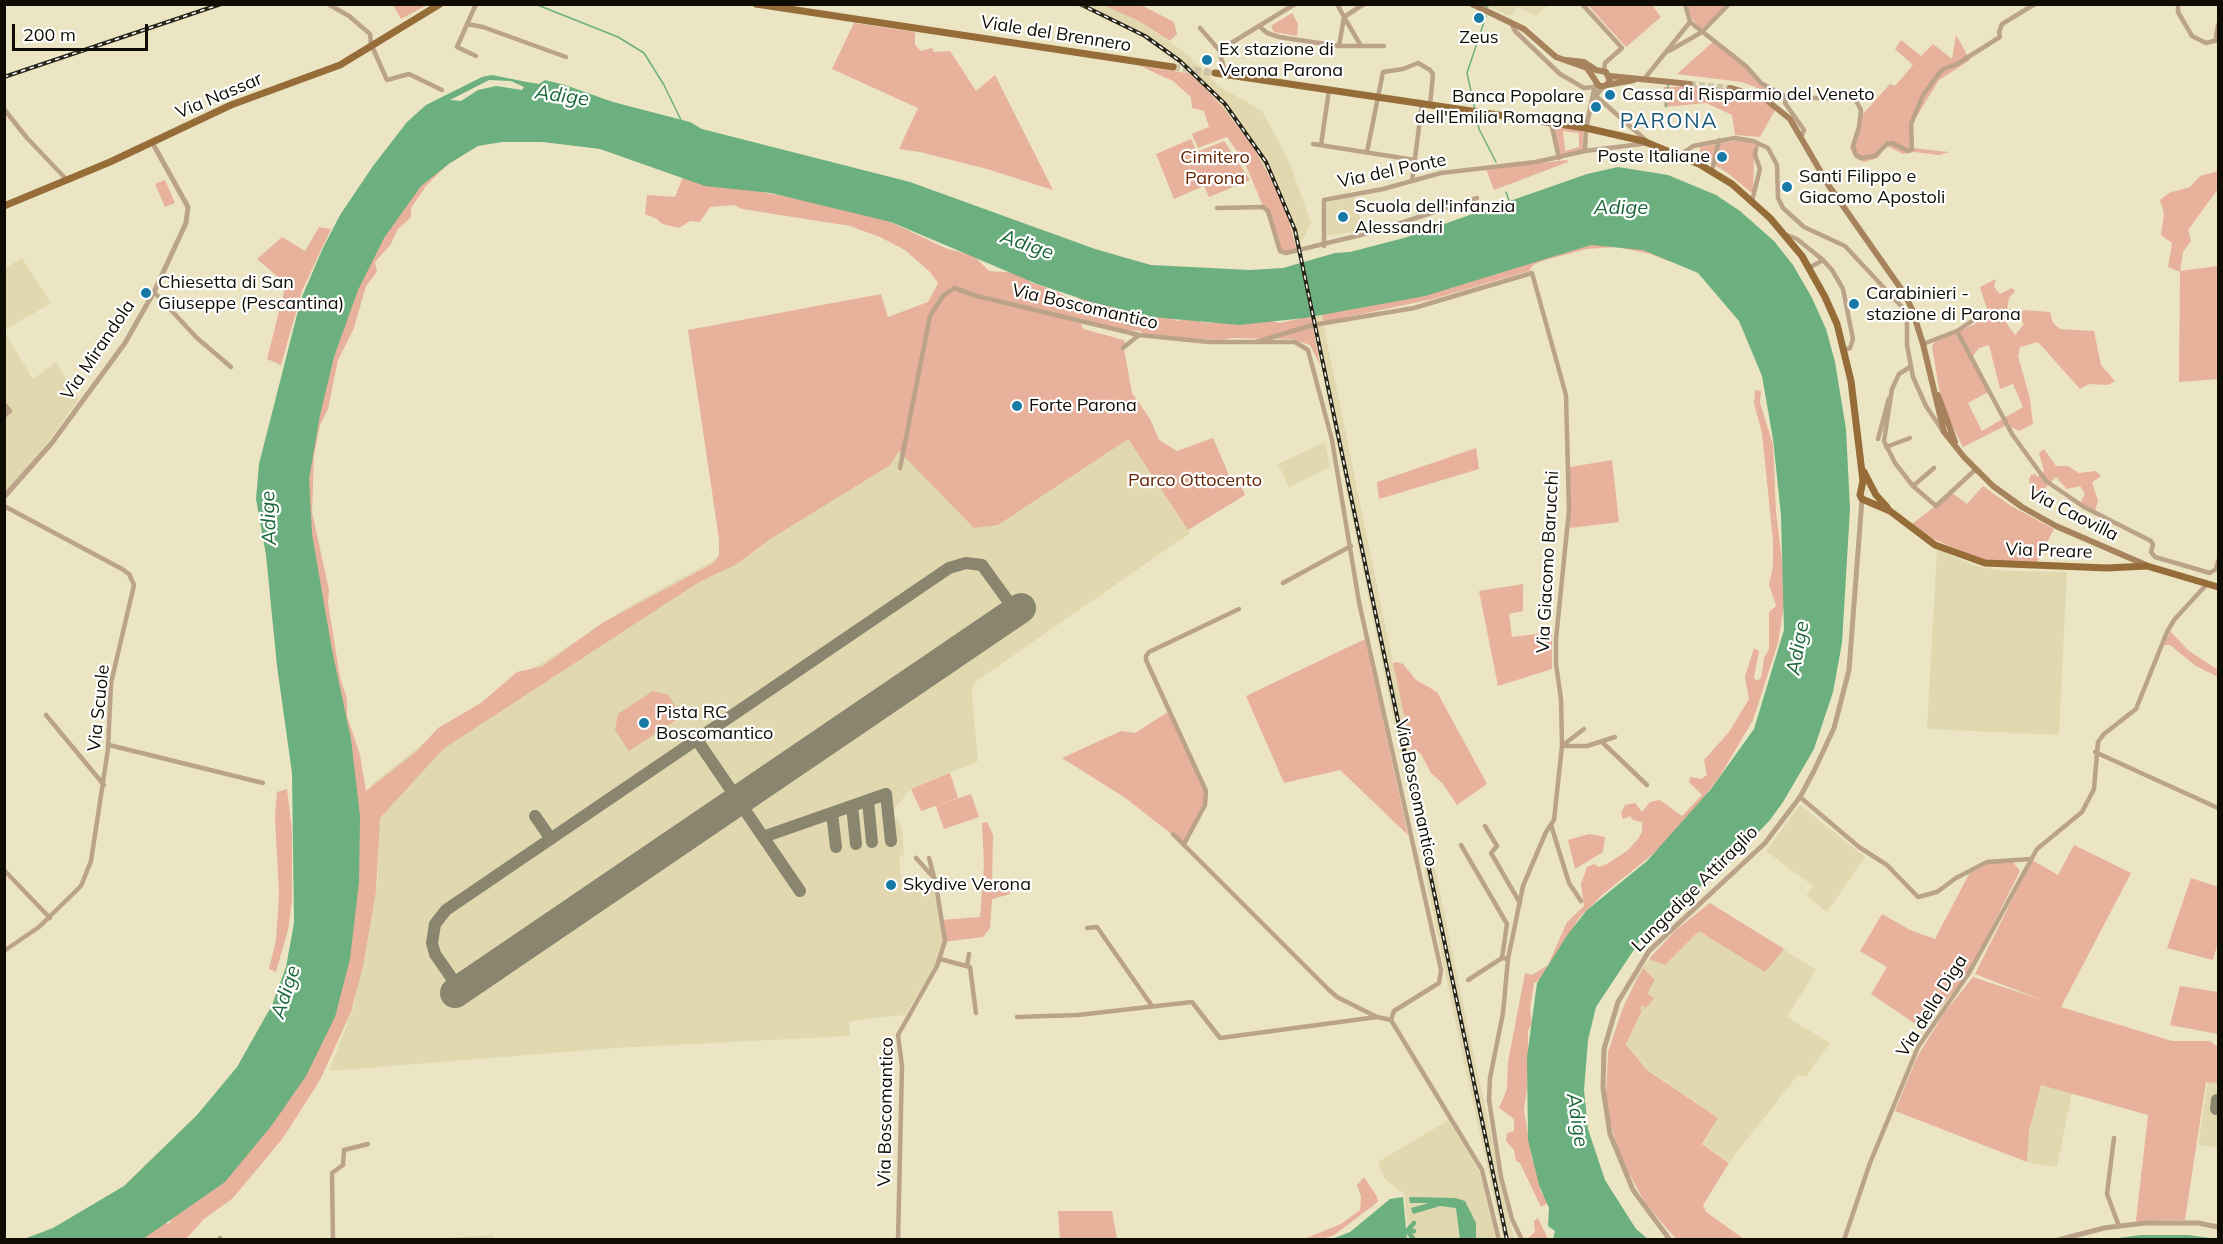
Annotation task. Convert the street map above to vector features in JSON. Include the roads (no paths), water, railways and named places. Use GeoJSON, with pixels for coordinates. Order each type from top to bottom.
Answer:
{"type":"FeatureCollection","features":[{"type":"Feature","properties":{"kind":"main road","name":"Via Nassar"},"geometry":{"type":"LineString","coordinates":[[4,206],[67,180],[231,105],[340,65],[440,4]]}},
{"type":"Feature","properties":{"kind":"main road","name":"Viale del Brennero"},"geometry":{"type":"LineString","coordinates":[[756,4],[1173,67]]}},
{"type":"Feature","properties":{"kind":"main road"},"geometry":{"type":"LineString","coordinates":[[1472,4],[1524,29],[1549,52],[1587,68],[1595,82],[1605,86],[1643,78]]}},
{"type":"Feature","properties":{"kind":"main road"},"geometry":{"type":"LineString","coordinates":[[1566,60],[1582,61],[1610,76],[1690,84]]}},
{"type":"Feature","properties":{"kind":"main road"},"geometry":{"type":"LineString","coordinates":[[1595,82],[1603,71]]}},
{"type":"Feature","properties":{"kind":"main road"},"geometry":{"type":"LineString","coordinates":[[1215,73],[1586,128],[1649,143]]}},
{"type":"Feature","properties":{"kind":"main road"},"geometry":{"type":"LineString","coordinates":[[1605,86],[1610,76]]}},
{"type":"Feature","properties":{"kind":"main road"},"geometry":{"type":"LineString","coordinates":[[1730,88],[1753,93],[1775,105],[1790,119],[1829,186],[1904,292],[1923,344],[1944,432]]}},
{"type":"Feature","properties":{"kind":"main road","name":"Lungadige Attiraglio"},"geometry":{"type":"LineString","coordinates":[[1649,143],[1712,171],[1752,201],[1784,234],[1809,268],[1837,324],[1844,350],[1853,393],[1866,498]]}},
{"type":"Feature","properties":{"kind":"main road"},"geometry":{"type":"LineString","coordinates":[[1926,355],[1957,448]]}},
{"type":"Feature","properties":{"kind":"main road","name":"Via Caovilla"},"geometry":{"type":"LineString","coordinates":[[1944,432],[1975,470],[2022,507],[2056,526],[2147,566]]}},
{"type":"Feature","properties":{"kind":"main road","name":"Lungadige Attiraglio"},"geometry":{"type":"LineString","coordinates":[[1861,461],[1874,491]]}},
{"type":"Feature","properties":{"kind":"main road"},"geometry":{"type":"LineString","coordinates":[[1865,487],[1874,491],[1866,498],[1865,487]]}},
{"type":"Feature","properties":{"kind":"main road","name":"Via Preare"},"geometry":{"type":"LineString","coordinates":[[1874,491],[1890,512]]}},
{"type":"Feature","properties":{"kind":"main road","name":"Via Preare"},"geometry":{"type":"LineString","coordinates":[[1866,498],[1890,512],[1935,545],[1985,563],[2096,568],[2147,566],[2218,587]]}},
{"type":"Feature","properties":{"kind":"street"},"geometry":{"type":"LineString","coordinates":[[328,4],[349,16],[370,34],[371,44],[387,80],[409,75],[442,90]]}},
{"type":"Feature","properties":{"kind":"street"},"geometry":{"type":"LineString","coordinates":[[476,4],[457,47],[476,56]]}},
{"type":"Feature","properties":{"kind":"street"},"geometry":{"type":"LineString","coordinates":[[1220,51],[1295,4]]}},
{"type":"Feature","properties":{"kind":"street"},"geometry":{"type":"LineString","coordinates":[[1337,4],[1361,46]]}},
{"type":"Feature","properties":{"kind":"street"},"geometry":{"type":"LineString","coordinates":[[1339,46],[1344,17],[1364,4]]}},
{"type":"Feature","properties":{"kind":"street"},"geometry":{"type":"LineString","coordinates":[[1582,4],[1622,48],[1605,63],[1603,71]]}},
{"type":"Feature","properties":{"kind":"street"},"geometry":{"type":"LineString","coordinates":[[1685,4],[1690,22],[1746,66],[1761,83],[1786,97],[1856,101],[1861,117],[1853,146],[1856,155],[1861,158],[1875,156],[1887,144],[1892,143],[1909,151],[1912,149],[1913,118],[1923,95],[1937,76],[1943,69],[1957,64],[2000,37],[1999,32],[2008,20],[2035,4]]}},
{"type":"Feature","properties":{"kind":"street"},"geometry":{"type":"LineString","coordinates":[[1669,51],[1702,32],[1728,4]]}},
{"type":"Feature","properties":{"kind":"street"},"geometry":{"type":"LineString","coordinates":[[2178,4],[2178,12],[2192,36],[2206,43],[2218,40],[2218,25]]}},
{"type":"Feature","properties":{"kind":"street"},"geometry":{"type":"LineString","coordinates":[[1643,78],[1669,51],[1690,22]]}},
{"type":"Feature","properties":{"kind":"street"},"geometry":{"type":"LineString","coordinates":[[1511,23],[1515,32],[1541,58],[1567,80],[1584,88],[1591,101]]}},
{"type":"Feature","properties":{"kind":"street"},"geometry":{"type":"LineString","coordinates":[[468,24],[483,27],[566,57]]}},
{"type":"Feature","properties":{"kind":"street"},"geometry":{"type":"LineString","coordinates":[[1260,27],[1272,35],[1339,46],[1384,46]]}},
{"type":"Feature","properties":{"kind":"street"},"geometry":{"type":"LineString","coordinates":[[1200,28],[1220,51],[1226,75]]}},
{"type":"Feature","properties":{"kind":"street"},"geometry":{"type":"LineString","coordinates":[[1367,152],[1376,97],[1383,72],[1403,69],[1418,63],[1433,74],[1412,182]]}},
{"type":"Feature","properties":{"kind":"street"},"geometry":{"type":"LineString","coordinates":[[1584,88],[1595,82]]}},
{"type":"Feature","properties":{"kind":"street"},"geometry":{"type":"LineString","coordinates":[[1586,151],[1586,128],[1595,82]]}},
{"type":"Feature","properties":{"kind":"street"},"geometry":{"type":"LineString","coordinates":[[1591,101],[1605,86]]}},
{"type":"Feature","properties":{"kind":"street"},"geometry":{"type":"LineString","coordinates":[[1321,145],[1329,90]]}},
{"type":"Feature","properties":{"kind":"street"},"geometry":{"type":"LineString","coordinates":[[1596,96],[1649,143]]}},
{"type":"Feature","properties":{"kind":"street"},"geometry":{"type":"LineString","coordinates":[[1786,97],[1787,106],[1804,130],[1801,137]]}},
{"type":"Feature","properties":{"kind":"street"},"geometry":{"type":"LineString","coordinates":[[4,109],[27,138],[67,180]]}},
{"type":"Feature","properties":{"kind":"street"},"geometry":{"type":"LineString","coordinates":[[1551,123],[1559,158]]}},
{"type":"Feature","properties":{"kind":"street","name":"Via Caovilla"},"geometry":{"type":"LineString","coordinates":[[1719,140],[1740,138],[1762,144],[1776,159],[1778,198],[1784,208],[1804,227],[1845,246],[1902,308],[1907,318],[1910,367],[1923,399],[1944,432]]}},
{"type":"Feature","properties":{"kind":"street"},"geometry":{"type":"LineString","coordinates":[[1680,155],[1693,146],[1719,140],[1712,171]]}},
{"type":"Feature","properties":{"kind":"street","name":"Via Mirandola"},"geometry":{"type":"LineString","coordinates":[[4,497],[51,444],[125,343],[154,292],[188,214],[188,207],[152,142]]}},
{"type":"Feature","properties":{"kind":"street","name":"Via del Ponte"},"geometry":{"type":"LineString","coordinates":[[1324,246],[1324,200],[1412,182],[1441,173],[1559,158],[1586,151],[1649,143]]}},
{"type":"Feature","properties":{"kind":"street"},"geometry":{"type":"LineString","coordinates":[[1313,144],[1415,160]]}},
{"type":"Feature","properties":{"kind":"street"},"geometry":{"type":"LineString","coordinates":[[1752,201],[1760,169],[1755,155],[1756,148]]}},
{"type":"Feature","properties":{"kind":"street"},"geometry":{"type":"LineString","coordinates":[[1217,208],[1263,207],[1268,211],[1280,251],[1294,252],[1324,246],[1477,198]]}},
{"type":"Feature","properties":{"kind":"street","name":"Lungadige Attiraglio"},"geometry":{"type":"LineString","coordinates":[[1784,234],[1797,239],[1823,260],[1843,289],[1847,320],[1853,339],[1850,348],[1844,350]]}},
{"type":"Feature","properties":{"kind":"street"},"geometry":{"type":"LineString","coordinates":[[1809,268],[1823,260]]}},
{"type":"Feature","properties":{"kind":"street","name":"Via Giacomo Barucchi"},"geometry":{"type":"LineString","coordinates":[[1256,342],[1313,325],[1414,308],[1532,273],[1566,395],[1569,510],[1556,639],[1562,747],[1554,820],[1527,872],[1505,959]]}},
{"type":"Feature","properties":{"kind":"street","name":"Via Boscomantico"},"geometry":{"type":"LineString","coordinates":[[900,468],[930,316],[948,291],[954,288],[977,296],[1139,335],[1209,342],[1295,342],[1308,350],[1332,440],[1368,644],[1441,970],[1439,983],[1394,1011],[1391,1020]]}},
{"type":"Feature","properties":{"kind":"street"},"geometry":{"type":"LineString","coordinates":[[154,292],[197,338],[231,367]]}},
{"type":"Feature","properties":{"kind":"street"},"geometry":{"type":"LineString","coordinates":[[1923,344],[1957,331],[1984,313]]}},
{"type":"Feature","properties":{"kind":"street"},"geometry":{"type":"LineString","coordinates":[[1837,324],[1847,320]]}},
{"type":"Feature","properties":{"kind":"street"},"geometry":{"type":"LineString","coordinates":[[1957,331],[2012,434],[2046,481],[2084,507],[2151,541],[2153,545],[2151,552],[2156,557],[2210,573],[2216,569],[2218,561]]}},
{"type":"Feature","properties":{"kind":"street"},"geometry":{"type":"LineString","coordinates":[[1919,333],[1933,340]]}},
{"type":"Feature","properties":{"kind":"street"},"geometry":{"type":"LineString","coordinates":[[1123,348],[1139,335]]}},
{"type":"Feature","properties":{"kind":"street"},"geometry":{"type":"LineString","coordinates":[[1878,439],[1899,374],[1910,367]]}},
{"type":"Feature","properties":{"kind":"street"},"geometry":{"type":"LineString","coordinates":[[1923,399],[1935,393]]}},
{"type":"Feature","properties":{"kind":"street"},"geometry":{"type":"LineString","coordinates":[[1891,396],[1886,447],[1913,486],[1936,506],[1975,470]]}},
{"type":"Feature","properties":{"kind":"street"},"geometry":{"type":"LineString","coordinates":[[4,404],[10,411],[4,416]]}},
{"type":"Feature","properties":{"kind":"street"},"geometry":{"type":"LineString","coordinates":[[1886,447],[1910,438]]}},
{"type":"Feature","properties":{"kind":"street"},"geometry":{"type":"LineString","coordinates":[[1913,486],[1934,468]]}},
{"type":"Feature","properties":{"kind":"street","name":"Lungadige Attiraglio"},"geometry":{"type":"LineString","coordinates":[[1670,1239],[1633,1190],[1610,1134],[1602,1072],[1604,1050],[1618,1002],[1649,951],[1686,914],[1749,860],[1800,797],[1834,728],[1848,670],[1857,594],[1860,517],[1866,498]]}},
{"type":"Feature","properties":{"kind":"street","name":"Via Scuole"},"geometry":{"type":"LineString","coordinates":[[4,507],[122,569],[133,580],[134,585],[111,683],[104,786],[91,861],[81,886],[50,918],[4,951]]}},
{"type":"Feature","properties":{"kind":"street"},"geometry":{"type":"LineString","coordinates":[[1283,583],[1351,546]]}},
{"type":"Feature","properties":{"kind":"street","name":"Via della Diga"},"geometry":{"type":"LineString","coordinates":[[1844,1239],[1870,1163],[1910,1064],[1931,1026],[1982,953],[2037,849],[2082,812],[2092,797],[2098,742],[2104,734],[2136,709],[2167,632],[2174,620],[2207,584]]}},
{"type":"Feature","properties":{"kind":"street"},"geometry":{"type":"LineString","coordinates":[[1184,844],[1205,805],[1206,791],[1146,656],[1149,652],[1239,609]]}},
{"type":"Feature","properties":{"kind":"street"},"geometry":{"type":"LineString","coordinates":[[46,715],[104,786]]}},
{"type":"Feature","properties":{"kind":"street"},"geometry":{"type":"LineString","coordinates":[[1562,747],[1584,729]]}},
{"type":"Feature","properties":{"kind":"street"},"geometry":{"type":"LineString","coordinates":[[1562,747],[1587,746],[1615,737]]}},
{"type":"Feature","properties":{"kind":"street"},"geometry":{"type":"LineString","coordinates":[[1602,742],[1647,785]]}},
{"type":"Feature","properties":{"kind":"street"},"geometry":{"type":"LineString","coordinates":[[108,745],[263,783]]}},
{"type":"Feature","properties":{"kind":"street"},"geometry":{"type":"LineString","coordinates":[[2096,752],[2218,808]]}},
{"type":"Feature","properties":{"kind":"street"},"geometry":{"type":"LineString","coordinates":[[1800,797],[1859,847],[1887,865],[1918,897],[1937,892],[1956,878],[1994,860],[2031,859]]}},
{"type":"Feature","properties":{"kind":"street","name":"Via Giacomo Barucchi"},"geometry":{"type":"LineString","coordinates":[[1551,825],[1569,883],[1581,901]]}},
{"type":"Feature","properties":{"kind":"street"},"geometry":{"type":"LineString","coordinates":[[1485,826],[1497,846],[1491,853],[1520,903]]}},
{"type":"Feature","properties":{"kind":"street"},"geometry":{"type":"LineString","coordinates":[[1173,834],[1337,997],[1377,1017],[1391,1020],[1482,1170],[1499,1239]]}},
{"type":"Feature","properties":{"kind":"street","name":"Via Giacomo Barucchi"},"geometry":{"type":"LineString","coordinates":[[1461,845],[1507,924],[1503,1013],[1490,1078],[1489,1100],[1507,1202],[1522,1239]]}},
{"type":"Feature","properties":{"kind":"street"},"geometry":{"type":"LineString","coordinates":[[916,858],[935,879]]}},
{"type":"Feature","properties":{"kind":"street","name":"Via Boscomantico"},"geometry":{"type":"LineString","coordinates":[[898,1239],[902,1066],[898,1035],[940,959],[945,941],[943,919],[929,858]]}},
{"type":"Feature","properties":{"kind":"street"},"geometry":{"type":"LineString","coordinates":[[4,870],[50,918]]}},
{"type":"Feature","properties":{"kind":"street"},"geometry":{"type":"LineString","coordinates":[[1087,928],[1096,927],[1152,1006]]}},
{"type":"Feature","properties":{"kind":"street"},"geometry":{"type":"LineString","coordinates":[[967,966],[969,954]]}},
{"type":"Feature","properties":{"kind":"street"},"geometry":{"type":"LineString","coordinates":[[940,959],[970,967],[976,1013]]}},
{"type":"Feature","properties":{"kind":"street"},"geometry":{"type":"LineString","coordinates":[[1468,980],[1505,959]]}},
{"type":"Feature","properties":{"kind":"street"},"geometry":{"type":"LineString","coordinates":[[1017,1017],[1078,1015],[1192,1002],[1220,1038],[1377,1017]]}},
{"type":"Feature","properties":{"kind":"street"},"geometry":{"type":"LineString","coordinates":[[2114,1138],[2107,1194],[2119,1226]]}},
{"type":"Feature","properties":{"kind":"street"},"geometry":{"type":"LineString","coordinates":[[333,1239],[332,1173],[343,1165],[344,1150],[368,1144]]}},
{"type":"Feature","properties":{"kind":"street"},"geometry":{"type":"LineString","coordinates":[[2058,1239],[2119,1226],[2176,1222],[2218,1227]]}},
{"type":"Feature","properties":{"kind":"water","name":"Adige"},"geometry":{"type":"Polygon","coordinates":[[[492,75],[539,84],[545,80],[565,85],[613,102],[690,122],[702,129],[910,182],[1095,249],[1151,265],[1250,270],[1283,268],[1335,253],[1350,252],[1404,238],[1587,174],[1618,167],[1668,175],[1716,195],[1740,211],[1774,241],[1793,265],[1812,298],[1826,329],[1835,362],[1846,429],[1850,509],[1842,643],[1833,692],[1814,749],[1783,802],[1770,820],[1732,860],[1669,913],[1639,942],[1596,1007],[1588,1040],[1584,1090],[1588,1129],[1605,1180],[1636,1229],[1648,1239],[1553,1239],[1555,1231],[1548,1226],[1549,1208],[1539,1185],[1528,1140],[1527,1057],[1537,983],[1568,934],[1587,910],[1647,861],[1711,789],[1754,729],[1784,630],[1781,515],[1773,439],[1762,376],[1739,321],[1698,273],[1643,250],[1591,245],[1425,296],[1305,318],[1239,325],[1152,317],[1091,302],[1037,284],[891,222],[771,193],[705,186],[600,149],[543,142],[502,142],[478,146],[450,163],[421,186],[384,238],[358,290],[334,357],[320,415],[309,479],[312,534],[332,650],[351,739],[360,816],[359,882],[350,959],[335,1017],[306,1076],[272,1125],[225,1182],[143,1239],[24,1239],[53,1228],[124,1186],[197,1115],[237,1067],[272,1005],[286,967],[294,923],[292,773],[277,666],[266,555],[256,499],[259,464],[301,299],[340,215],[373,166],[407,122],[426,105],[482,77],[492,75]],[[489,80],[450,100],[461,101],[478,90],[496,86],[522,90],[524,87],[511,81],[489,80]]]}},
{"type":"Feature","properties":{"kind":"water"},"geometry":{"type":"Polygon","coordinates":[[[1403,1197],[1407,1239],[1332,1239],[1350,1232],[1390,1199],[1403,1197]]]}},
{"type":"Feature","properties":{"kind":"water"},"geometry":{"type":"Polygon","coordinates":[[[1409,1197],[1455,1198],[1465,1201],[1476,1223],[1476,1239],[1460,1239],[1456,1208],[1440,1206],[1413,1214],[1411,1208],[1429,1203],[1410,1203],[1409,1197]]]}},
{"type":"Feature","properties":{"kind":"water"},"geometry":{"type":"Polygon","coordinates":[[[2141,1235],[2188,1235],[2218,1239],[2111,1239],[2141,1235]]]}},
{"type":"Feature","properties":{"kind":"waterway"},"geometry":{"type":"LineString","coordinates":[[535,4],[618,37],[644,53],[664,85],[681,120]]}},
{"type":"Feature","properties":{"kind":"waterway"},"geometry":{"type":"LineString","coordinates":[[1482,4],[1488,7]]}},
{"type":"Feature","properties":{"kind":"waterway"},"geometry":{"type":"LineString","coordinates":[[1475,110],[1467,73],[1486,16]]}},
{"type":"Feature","properties":{"kind":"waterway"},"geometry":{"type":"LineString","coordinates":[[1666,107],[1668,85]]}},
{"type":"Feature","properties":{"kind":"waterway"},"geometry":{"type":"LineString","coordinates":[[1476,115],[1479,129],[1496,162]]}},
{"type":"Feature","properties":{"kind":"waterway"},"geometry":{"type":"LineString","coordinates":[[1506,192],[1510,203]]}},
{"type":"Feature","properties":{"kind":"waterway"},"geometry":{"type":"LineString","coordinates":[[1407,1231],[1414,1223]]}},
{"type":"Feature","properties":{"kind":"waterway"},"geometry":{"type":"LineString","coordinates":[[1401,1231],[1414,1231]]}},
{"type":"Feature","properties":{"kind":"waterway"},"geometry":{"type":"LineString","coordinates":[[1407,1231],[1413,1238]]}},
{"type":"Feature","properties":{"kind":"tunnel"},"geometry":{"type":"LineString","coordinates":[[1173,67],[1215,73]]}},
{"type":"Feature","properties":{"kind":"tunnel"},"geometry":{"type":"LineString","coordinates":[[1690,84],[1730,88]]}},
{"type":"Feature","properties":{"kind":"railway"},"geometry":{"type":"LineString","coordinates":[[4,77],[221,4]]}},
{"type":"Feature","properties":{"kind":"railway"},"geometry":{"type":"LineString","coordinates":[[1080,4],[1145,36],[1180,61],[1225,104],[1266,162],[1295,230],[1507,1240]]}},
{"type":"Feature","properties":{"kind":"place","name":"Zeus"},"geometry":{"type":"Point","coordinates":[1479,18]}},
{"type":"Feature","properties":{"kind":"place","name":"Ex stazione di Verona Parona"},"geometry":{"type":"Point","coordinates":[1207,60]}},
{"type":"Feature","properties":{"kind":"place","name":"Cassa di Risparmio del Veneto"},"geometry":{"type":"Point","coordinates":[1610,95]}},
{"type":"Feature","properties":{"kind":"place","name":"Banca Popolare dell'Emilia Romagna"},"geometry":{"type":"Point","coordinates":[1596,107]}},
{"type":"Feature","properties":{"kind":"place","name":"Poste Italiane"},"geometry":{"type":"Point","coordinates":[1722,157]}},
{"type":"Feature","properties":{"kind":"place","name":"Santi Filippo e Giacomo Apostoli"},"geometry":{"type":"Point","coordinates":[1787,187]}},
{"type":"Feature","properties":{"kind":"place","name":"Scuola dell'infanzia Alessandri"},"geometry":{"type":"Point","coordinates":[1343,217]}},
{"type":"Feature","properties":{"kind":"place","name":"Chiesetta di San Giuseppe (Pescantina)"},"geometry":{"type":"Point","coordinates":[146,293]}},
{"type":"Feature","properties":{"kind":"place","name":"Carabinieri - stazione di Parona"},"geometry":{"type":"Point","coordinates":[1854,304]}},
{"type":"Feature","properties":{"kind":"place","name":"Forte Parona"},"geometry":{"type":"Point","coordinates":[1017,406]}},
{"type":"Feature","properties":{"kind":"place","name":"Pista RC Boscomantico"},"geometry":{"type":"Point","coordinates":[644,723]}},
{"type":"Feature","properties":{"kind":"place","name":"Skydive Verona"},"geometry":{"type":"Point","coordinates":[891,885]}},
{"type":"Feature","properties":{"kind":"district","name":"PARONA"},"geometry":{"type":"Point","coordinates":[1669,122]}},
{"type":"Feature","properties":{"kind":"park label","name":"Cimitero Parona"},"geometry":{"type":"Point","coordinates":[1215,168]}},
{"type":"Feature","properties":{"kind":"park label","name":"Parco Ottocento"},"geometry":{"type":"Point","coordinates":[1195,481]}}]}
